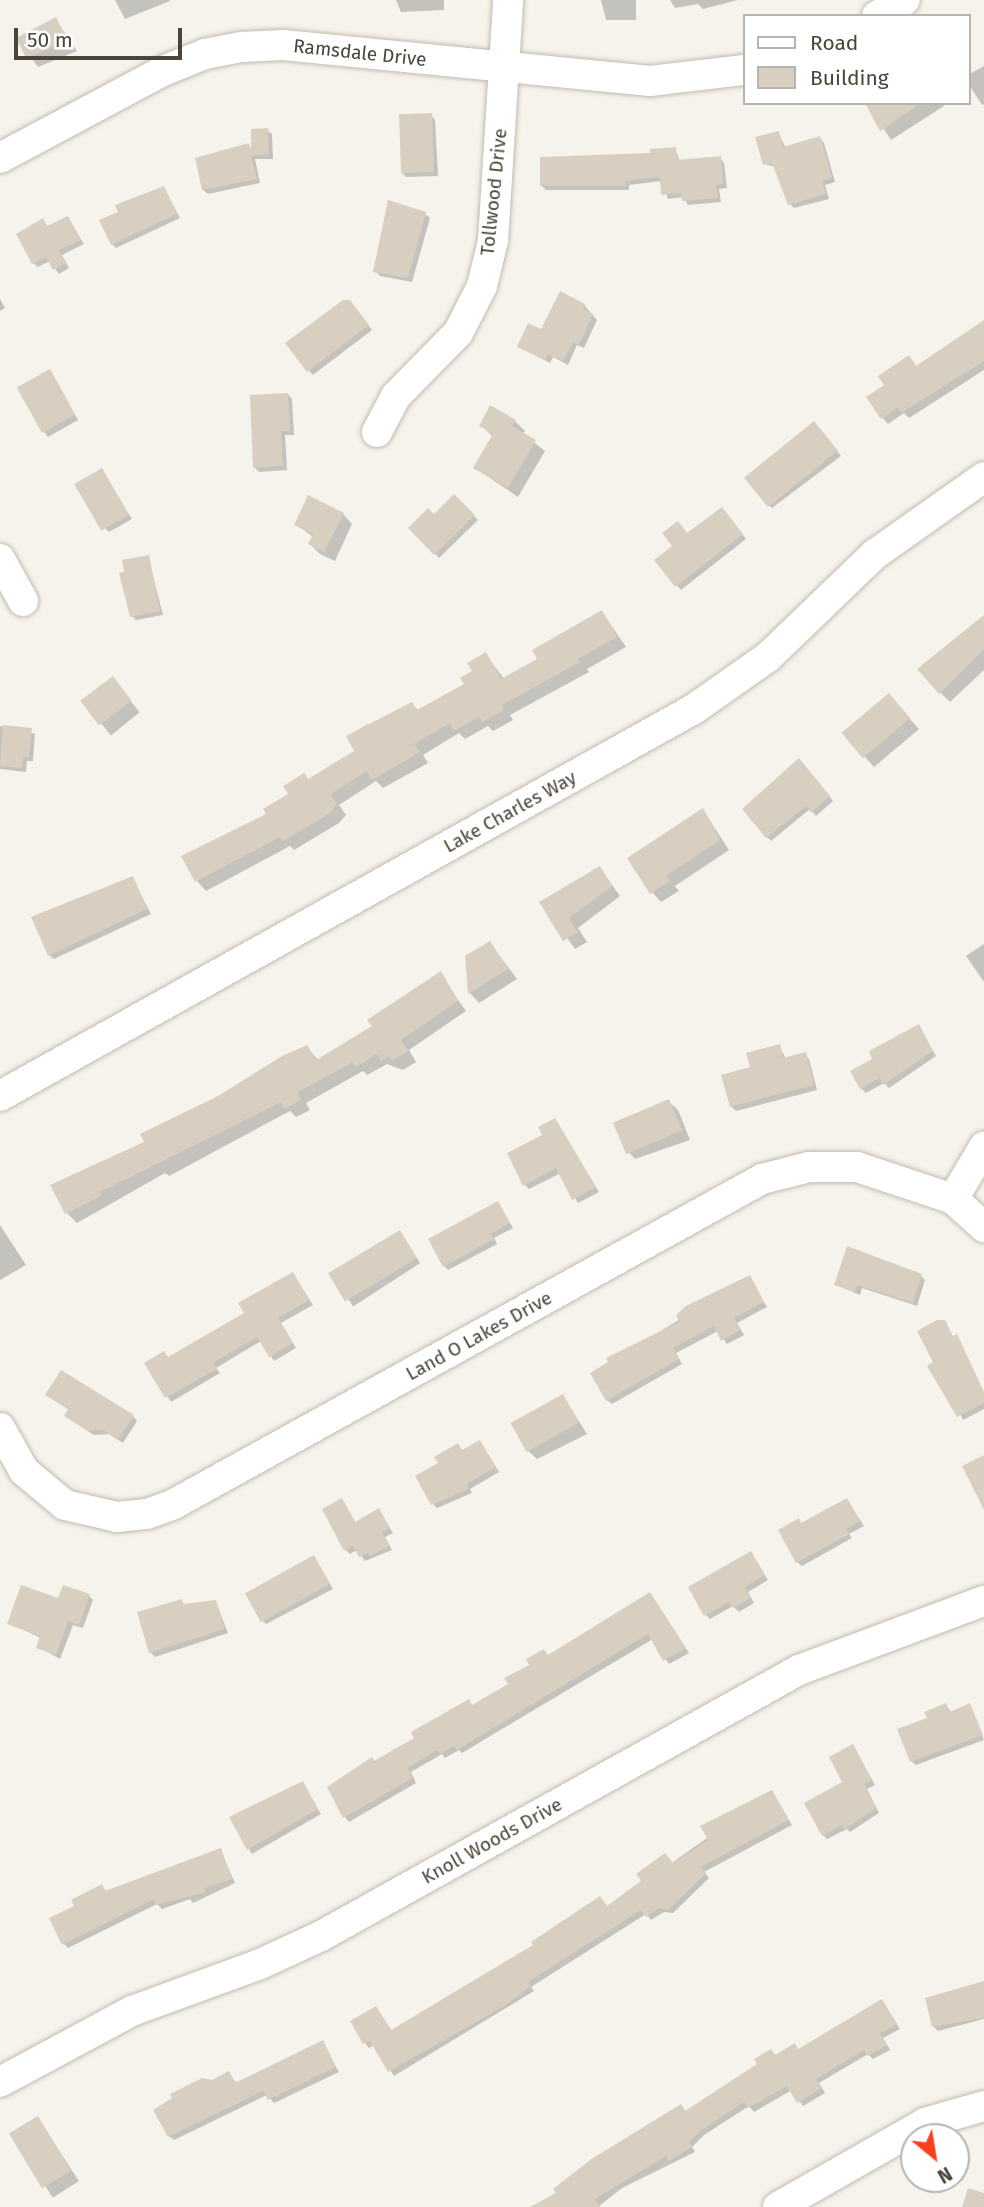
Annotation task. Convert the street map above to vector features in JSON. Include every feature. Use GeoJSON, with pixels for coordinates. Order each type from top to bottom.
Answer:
{"type":"FeatureCollection","features":[{"type":"Feature","properties":{"kind":"street","name":"Tollwood Drive"},"geometry":{"type":"LineString","coordinates":[[377,432],[396,396],[458,333],[482,286],[493,241],[508,0]]}},
{"type":"Feature","properties":{"kind":"street"},"geometry":{"type":"LineString","coordinates":[[880,14],[905,0]]}},
{"type":"Feature","properties":{"kind":"street","name":"Ramsdale Drive"},"geometry":{"type":"LineString","coordinates":[[0,158],[163,71],[205,54],[242,47],[283,45],[505,69],[650,81],[743,70]]}},
{"type":"Feature","properties":{"kind":"street","name":"Lake Charles Way"},"geometry":{"type":"LineString","coordinates":[[0,1096],[694,709],[768,657],[875,554],[984,477]]}},
{"type":"Feature","properties":{"kind":"street"},"geometry":{"type":"LineString","coordinates":[[0,559],[23,601]]}},
{"type":"Feature","properties":{"kind":"street"},"geometry":{"type":"LineString","coordinates":[[953,1199],[984,1147]]}},
{"type":"Feature","properties":{"kind":"street","name":"Land O Lakes Drive"},"geometry":{"type":"LineString","coordinates":[[0,1429],[24,1471],[65,1505],[117,1517],[147,1514],[186,1497],[762,1179],[809,1167],[857,1167],[953,1199],[984,1227]]}},
{"type":"Feature","properties":{"kind":"street","name":"Knoll Woods Drive"},"geometry":{"type":"LineString","coordinates":[[0,2082],[132,2011],[258,1965],[321,1936],[799,1671],[984,1601]]}},
{"type":"Feature","properties":{"kind":"street"},"geometry":{"type":"LineString","coordinates":[[778,2207],[925,2123],[984,2106]]}},
{"type":"Feature","properties":{"kind":"building"},"geometry":{"type":"Polygon","coordinates":[[[56,17],[68,41],[26,58],[16,38],[56,17]]]}},
{"type":"Feature","properties":{"kind":"building"},"geometry":{"type":"Polygon","coordinates":[[[866,105],[918,105],[880,131],[866,105]]]}},
{"type":"Feature","properties":{"kind":"building"},"geometry":{"type":"Polygon","coordinates":[[[432,113],[434,172],[401,173],[399,114],[432,113]]]}},
{"type":"Feature","properties":{"kind":"building"},"geometry":{"type":"Polygon","coordinates":[[[268,128],[269,155],[251,156],[257,179],[202,190],[195,158],[249,143],[251,152],[251,129],[268,128]]]}},
{"type":"Feature","properties":{"kind":"building"},"geometry":{"type":"Polygon","coordinates":[[[779,131],[783,147],[820,136],[832,178],[822,181],[826,194],[788,205],[772,163],[763,165],[755,137],[779,131]]]}},
{"type":"Feature","properties":{"kind":"building"},"geometry":{"type":"Polygon","coordinates":[[[676,147],[677,160],[721,156],[723,184],[716,185],[718,198],[682,201],[681,193],[661,195],[660,177],[625,181],[625,186],[540,186],[540,157],[650,153],[650,149],[676,147]]]}},
{"type":"Feature","properties":{"kind":"building"},"geometry":{"type":"Polygon","coordinates":[[[164,186],[177,214],[111,245],[99,220],[118,212],[115,205],[164,186]]]}},
{"type":"Feature","properties":{"kind":"building"},"geometry":{"type":"Polygon","coordinates":[[[388,200],[426,212],[408,278],[373,272],[388,200]]]}},
{"type":"Feature","properties":{"kind":"building"},"geometry":{"type":"Polygon","coordinates":[[[68,216],[81,240],[59,250],[66,263],[53,270],[46,257],[32,264],[16,234],[43,218],[47,226],[68,216]]]}},
{"type":"Feature","properties":{"kind":"building"},"geometry":{"type":"Polygon","coordinates":[[[560,291],[585,304],[583,309],[593,314],[579,345],[573,342],[563,361],[548,354],[545,360],[517,347],[528,323],[541,329],[560,291]]]}},
{"type":"Feature","properties":{"kind":"building"},"geometry":{"type":"Polygon","coordinates":[[[343,300],[350,300],[369,325],[307,372],[285,343],[343,300]]]}},
{"type":"Feature","properties":{"kind":"building"},"geometry":{"type":"Polygon","coordinates":[[[984,320],[984,361],[901,413],[898,407],[881,419],[866,397],[884,385],[878,376],[909,355],[916,366],[984,320]]]}},
{"type":"Feature","properties":{"kind":"building"},"geometry":{"type":"Polygon","coordinates":[[[50,369],[75,414],[42,433],[17,387],[50,369]]]}},
{"type":"Feature","properties":{"kind":"building"},"geometry":{"type":"Polygon","coordinates":[[[288,393],[290,431],[281,431],[283,466],[253,468],[250,395],[288,393]]]}},
{"type":"Feature","properties":{"kind":"building"},"geometry":{"type":"Polygon","coordinates":[[[490,405],[516,420],[512,426],[536,440],[508,488],[473,468],[493,434],[479,426],[490,405]]]}},
{"type":"Feature","properties":{"kind":"building"},"geometry":{"type":"Polygon","coordinates":[[[814,421],[838,451],[768,507],[744,478],[814,421]]]}},
{"type":"Feature","properties":{"kind":"building"},"geometry":{"type":"Polygon","coordinates":[[[102,468],[129,515],[101,531],[74,484],[102,468]]]}},
{"type":"Feature","properties":{"kind":"building"},"geometry":{"type":"Polygon","coordinates":[[[454,494],[475,515],[434,555],[408,528],[428,508],[434,514],[454,494]]]}},
{"type":"Feature","properties":{"kind":"building"},"geometry":{"type":"Polygon","coordinates":[[[308,495],[344,513],[324,552],[308,544],[313,534],[294,525],[308,495]]]}},
{"type":"Feature","properties":{"kind":"building"},"geometry":{"type":"Polygon","coordinates":[[[722,507],[743,534],[675,587],[654,560],[672,546],[662,533],[678,521],[687,533],[722,507]]]}},
{"type":"Feature","properties":{"kind":"building"},"geometry":{"type":"Polygon","coordinates":[[[149,555],[160,611],[130,617],[119,573],[124,572],[122,560],[149,555]]]}},
{"type":"Feature","properties":{"kind":"building"},"geometry":{"type":"Polygon","coordinates":[[[602,610],[617,637],[578,659],[580,662],[502,705],[504,710],[482,722],[479,717],[454,731],[450,723],[414,744],[420,752],[372,780],[367,771],[331,794],[337,804],[329,814],[283,841],[280,837],[195,882],[181,856],[266,814],[263,809],[288,794],[283,786],[304,773],[308,779],[354,751],[346,736],[412,702],[417,710],[464,684],[460,678],[472,671],[467,663],[486,652],[501,679],[537,659],[532,650],[602,610]]]}},
{"type":"Feature","properties":{"kind":"building"},"geometry":{"type":"Polygon","coordinates":[[[984,615],[984,649],[939,694],[917,669],[984,615]]]}},
{"type":"Feature","properties":{"kind":"building"},"geometry":{"type":"Polygon","coordinates":[[[113,676],[132,701],[99,725],[80,701],[113,676]]]}},
{"type":"Feature","properties":{"kind":"building"},"geometry":{"type":"Polygon","coordinates":[[[889,693],[910,718],[863,758],[842,733],[889,693]]]}},
{"type":"Feature","properties":{"kind":"building"},"geometry":{"type":"Polygon","coordinates":[[[3,725],[32,728],[29,757],[23,757],[22,768],[0,766],[3,725]]]}},
{"type":"Feature","properties":{"kind":"building"},"geometry":{"type":"Polygon","coordinates":[[[799,758],[830,796],[811,813],[806,806],[766,838],[742,809],[799,758]]]}},
{"type":"Feature","properties":{"kind":"building"},"geometry":{"type":"Polygon","coordinates":[[[703,808],[720,840],[666,876],[670,881],[650,894],[627,858],[703,808]]]}},
{"type":"Feature","properties":{"kind":"building"},"geometry":{"type":"Polygon","coordinates":[[[600,866],[612,886],[569,918],[578,932],[563,941],[539,902],[600,866]]]}},
{"type":"Feature","properties":{"kind":"building"},"geometry":{"type":"Polygon","coordinates":[[[133,876],[147,909],[48,956],[31,917],[133,876]]]}},
{"type":"Feature","properties":{"kind":"building"},"geometry":{"type":"Polygon","coordinates":[[[490,941],[508,969],[468,994],[465,956],[490,941]]]}},
{"type":"Feature","properties":{"kind":"building"},"geometry":{"type":"Polygon","coordinates":[[[441,971],[458,1001],[401,1040],[408,1051],[392,1061],[389,1056],[381,1061],[377,1054],[356,1067],[353,1062],[298,1092],[301,1100],[285,1109],[281,1102],[100,1192],[101,1196],[65,1214],[50,1185],[144,1142],[140,1134],[218,1096],[282,1056],[307,1045],[316,1060],[372,1026],[367,1020],[441,971]]]}},
{"type":"Feature","properties":{"kind":"building"},"geometry":{"type":"Polygon","coordinates":[[[919,1024],[933,1051],[883,1085],[880,1078],[860,1089],[850,1071],[872,1059],[869,1051],[919,1024]]]}},
{"type":"Feature","properties":{"kind":"building"},"geometry":{"type":"Polygon","coordinates":[[[780,1044],[783,1058],[806,1052],[814,1085],[730,1107],[721,1075],[750,1067],[746,1053],[780,1044]]]}},
{"type":"Feature","properties":{"kind":"building"},"geometry":{"type":"Polygon","coordinates":[[[669,1099],[682,1130],[626,1154],[613,1123],[669,1099]]]}},
{"type":"Feature","properties":{"kind":"building"},"geometry":{"type":"Polygon","coordinates":[[[555,1118],[596,1187],[572,1200],[556,1168],[523,1186],[507,1153],[542,1135],[538,1127],[555,1118]]]}},
{"type":"Feature","properties":{"kind":"building"},"geometry":{"type":"Polygon","coordinates":[[[498,1201],[510,1223],[491,1234],[494,1239],[443,1267],[428,1239],[498,1201]]]}},
{"type":"Feature","properties":{"kind":"building"},"geometry":{"type":"Polygon","coordinates":[[[400,1230],[417,1258],[345,1302],[328,1273],[400,1230]]]}},
{"type":"Feature","properties":{"kind":"building"},"geometry":{"type":"Polygon","coordinates":[[[847,1246],[922,1274],[913,1303],[857,1285],[855,1292],[834,1285],[847,1246]]]}},
{"type":"Feature","properties":{"kind":"building"},"geometry":{"type":"Polygon","coordinates":[[[293,1272],[309,1300],[278,1318],[293,1343],[269,1357],[257,1337],[213,1363],[217,1369],[165,1398],[144,1363],[164,1351],[168,1357],[244,1313],[238,1303],[293,1272]]]}},
{"type":"Feature","properties":{"kind":"building"},"geometry":{"type":"Polygon","coordinates":[[[750,1275],[764,1302],[734,1318],[740,1330],[721,1341],[714,1326],[673,1348],[679,1359],[606,1401],[590,1373],[608,1362],[606,1358],[679,1322],[676,1315],[686,1306],[750,1275]]]}},
{"type":"Feature","properties":{"kind":"building"},"geometry":{"type":"Polygon","coordinates":[[[937,1320],[945,1320],[953,1336],[957,1334],[984,1392],[984,1403],[957,1417],[927,1366],[933,1362],[917,1331],[937,1320]]]}},
{"type":"Feature","properties":{"kind":"building"},"geometry":{"type":"Polygon","coordinates":[[[61,1370],[134,1415],[118,1440],[103,1430],[88,1431],[64,1416],[68,1409],[45,1395],[61,1370]]]}},
{"type":"Feature","properties":{"kind":"building"},"geometry":{"type":"Polygon","coordinates":[[[563,1394],[579,1423],[527,1452],[511,1423],[563,1394]]]}},
{"type":"Feature","properties":{"kind":"building"},"geometry":{"type":"Polygon","coordinates":[[[480,1440],[496,1467],[467,1484],[469,1489],[431,1505],[415,1476],[438,1463],[434,1457],[458,1443],[462,1450],[480,1440]]]}},
{"type":"Feature","properties":{"kind":"building"},"geometry":{"type":"Polygon","coordinates":[[[984,1455],[984,1510],[962,1466],[984,1455]]]}},
{"type":"Feature","properties":{"kind":"building"},"geometry":{"type":"Polygon","coordinates":[[[342,1498],[355,1522],[379,1508],[390,1528],[382,1532],[389,1546],[370,1556],[368,1553],[359,1557],[353,1546],[344,1551],[322,1509],[342,1498]]]}},
{"type":"Feature","properties":{"kind":"building"},"geometry":{"type":"Polygon","coordinates":[[[847,1498],[860,1521],[846,1529],[849,1534],[796,1563],[778,1530],[799,1518],[801,1523],[847,1498]]]}},
{"type":"Feature","properties":{"kind":"building"},"geometry":{"type":"Polygon","coordinates":[[[751,1551],[765,1575],[745,1587],[751,1598],[733,1608],[729,1602],[704,1616],[688,1587],[751,1551]]]}},
{"type":"Feature","properties":{"kind":"building"},"geometry":{"type":"Polygon","coordinates":[[[314,1555],[330,1584],[261,1622],[245,1593],[314,1555]]]}},
{"type":"Feature","properties":{"kind":"building"},"geometry":{"type":"Polygon","coordinates":[[[21,1585],[58,1598],[63,1585],[90,1594],[79,1625],[68,1621],[56,1655],[36,1648],[40,1636],[7,1624],[21,1585]]]}},
{"type":"Feature","properties":{"kind":"building"},"geometry":{"type":"Polygon","coordinates":[[[650,1592],[686,1648],[663,1661],[648,1634],[457,1750],[454,1746],[440,1754],[437,1750],[407,1768],[413,1778],[343,1818],[327,1787],[372,1757],[374,1761],[414,1738],[411,1732],[469,1699],[472,1705],[508,1684],[504,1678],[529,1665],[526,1659],[544,1649],[548,1655],[650,1592]]]}},
{"type":"Feature","properties":{"kind":"building"},"geometry":{"type":"Polygon","coordinates":[[[182,1599],[183,1604],[216,1600],[225,1629],[149,1653],[137,1612],[182,1599]]]}},
{"type":"Feature","properties":{"kind":"building"},"geometry":{"type":"Polygon","coordinates":[[[946,1703],[950,1712],[970,1703],[983,1735],[910,1762],[897,1729],[927,1718],[924,1712],[946,1703]]]}},
{"type":"Feature","properties":{"kind":"building"},"geometry":{"type":"Polygon","coordinates":[[[853,1744],[872,1780],[864,1784],[876,1808],[845,1829],[842,1825],[822,1836],[804,1803],[842,1782],[829,1757],[853,1744]]]}},
{"type":"Feature","properties":{"kind":"building"},"geometry":{"type":"Polygon","coordinates":[[[303,1781],[318,1809],[247,1850],[229,1817],[303,1781]]]}},
{"type":"Feature","properties":{"kind":"building"},"geometry":{"type":"Polygon","coordinates":[[[772,1790],[789,1820],[701,1867],[706,1873],[668,1910],[659,1908],[646,1917],[641,1910],[528,1982],[531,1986],[506,2005],[388,2072],[370,2041],[363,2044],[350,2021],[376,2006],[391,2030],[533,1945],[531,1942],[600,1896],[607,1906],[641,1881],[636,1874],[665,1853],[673,1863],[708,1840],[700,1826],[772,1790]]]}},
{"type":"Feature","properties":{"kind":"building"},"geometry":{"type":"Polygon","coordinates":[[[221,1848],[232,1879],[205,1888],[206,1892],[156,1905],[154,1899],[62,1945],[49,1918],[74,1906],[71,1900],[102,1884],[105,1891],[221,1848]]]}},
{"type":"Feature","properties":{"kind":"building"},"geometry":{"type":"Polygon","coordinates":[[[984,1981],[984,2018],[932,2027],[925,1998],[984,1981]]]}},
{"type":"Feature","properties":{"kind":"building"},"geometry":{"type":"Polygon","coordinates":[[[882,1999],[897,2024],[880,2034],[887,2045],[868,2056],[864,2050],[816,2079],[822,2088],[797,2103],[787,2086],[748,2108],[744,2102],[700,2131],[689,2142],[692,2147],[669,2161],[666,2156],[595,2199],[600,2207],[530,2207],[556,2193],[553,2189],[590,2160],[681,2104],[685,2111],[757,2064],[754,2059],[771,2049],[775,2055],[795,2043],[798,2049],[882,1999]]]}},
{"type":"Feature","properties":{"kind":"building"},"geometry":{"type":"Polygon","coordinates":[[[323,2040],[336,2067],[268,2100],[263,2091],[168,2137],[153,2110],[172,2098],[170,2094],[202,2078],[212,2080],[229,2071],[235,2083],[323,2040]]]}},
{"type":"Feature","properties":{"kind":"building"},"geometry":{"type":"Polygon","coordinates":[[[38,2116],[71,2171],[42,2188],[9,2134],[38,2116]]]}},
{"type":"Feature","properties":{"kind":"building"},"geometry":{"type":"Polygon","coordinates":[[[970,2189],[984,2193],[984,2207],[962,2207],[970,2189]]]}}]}
